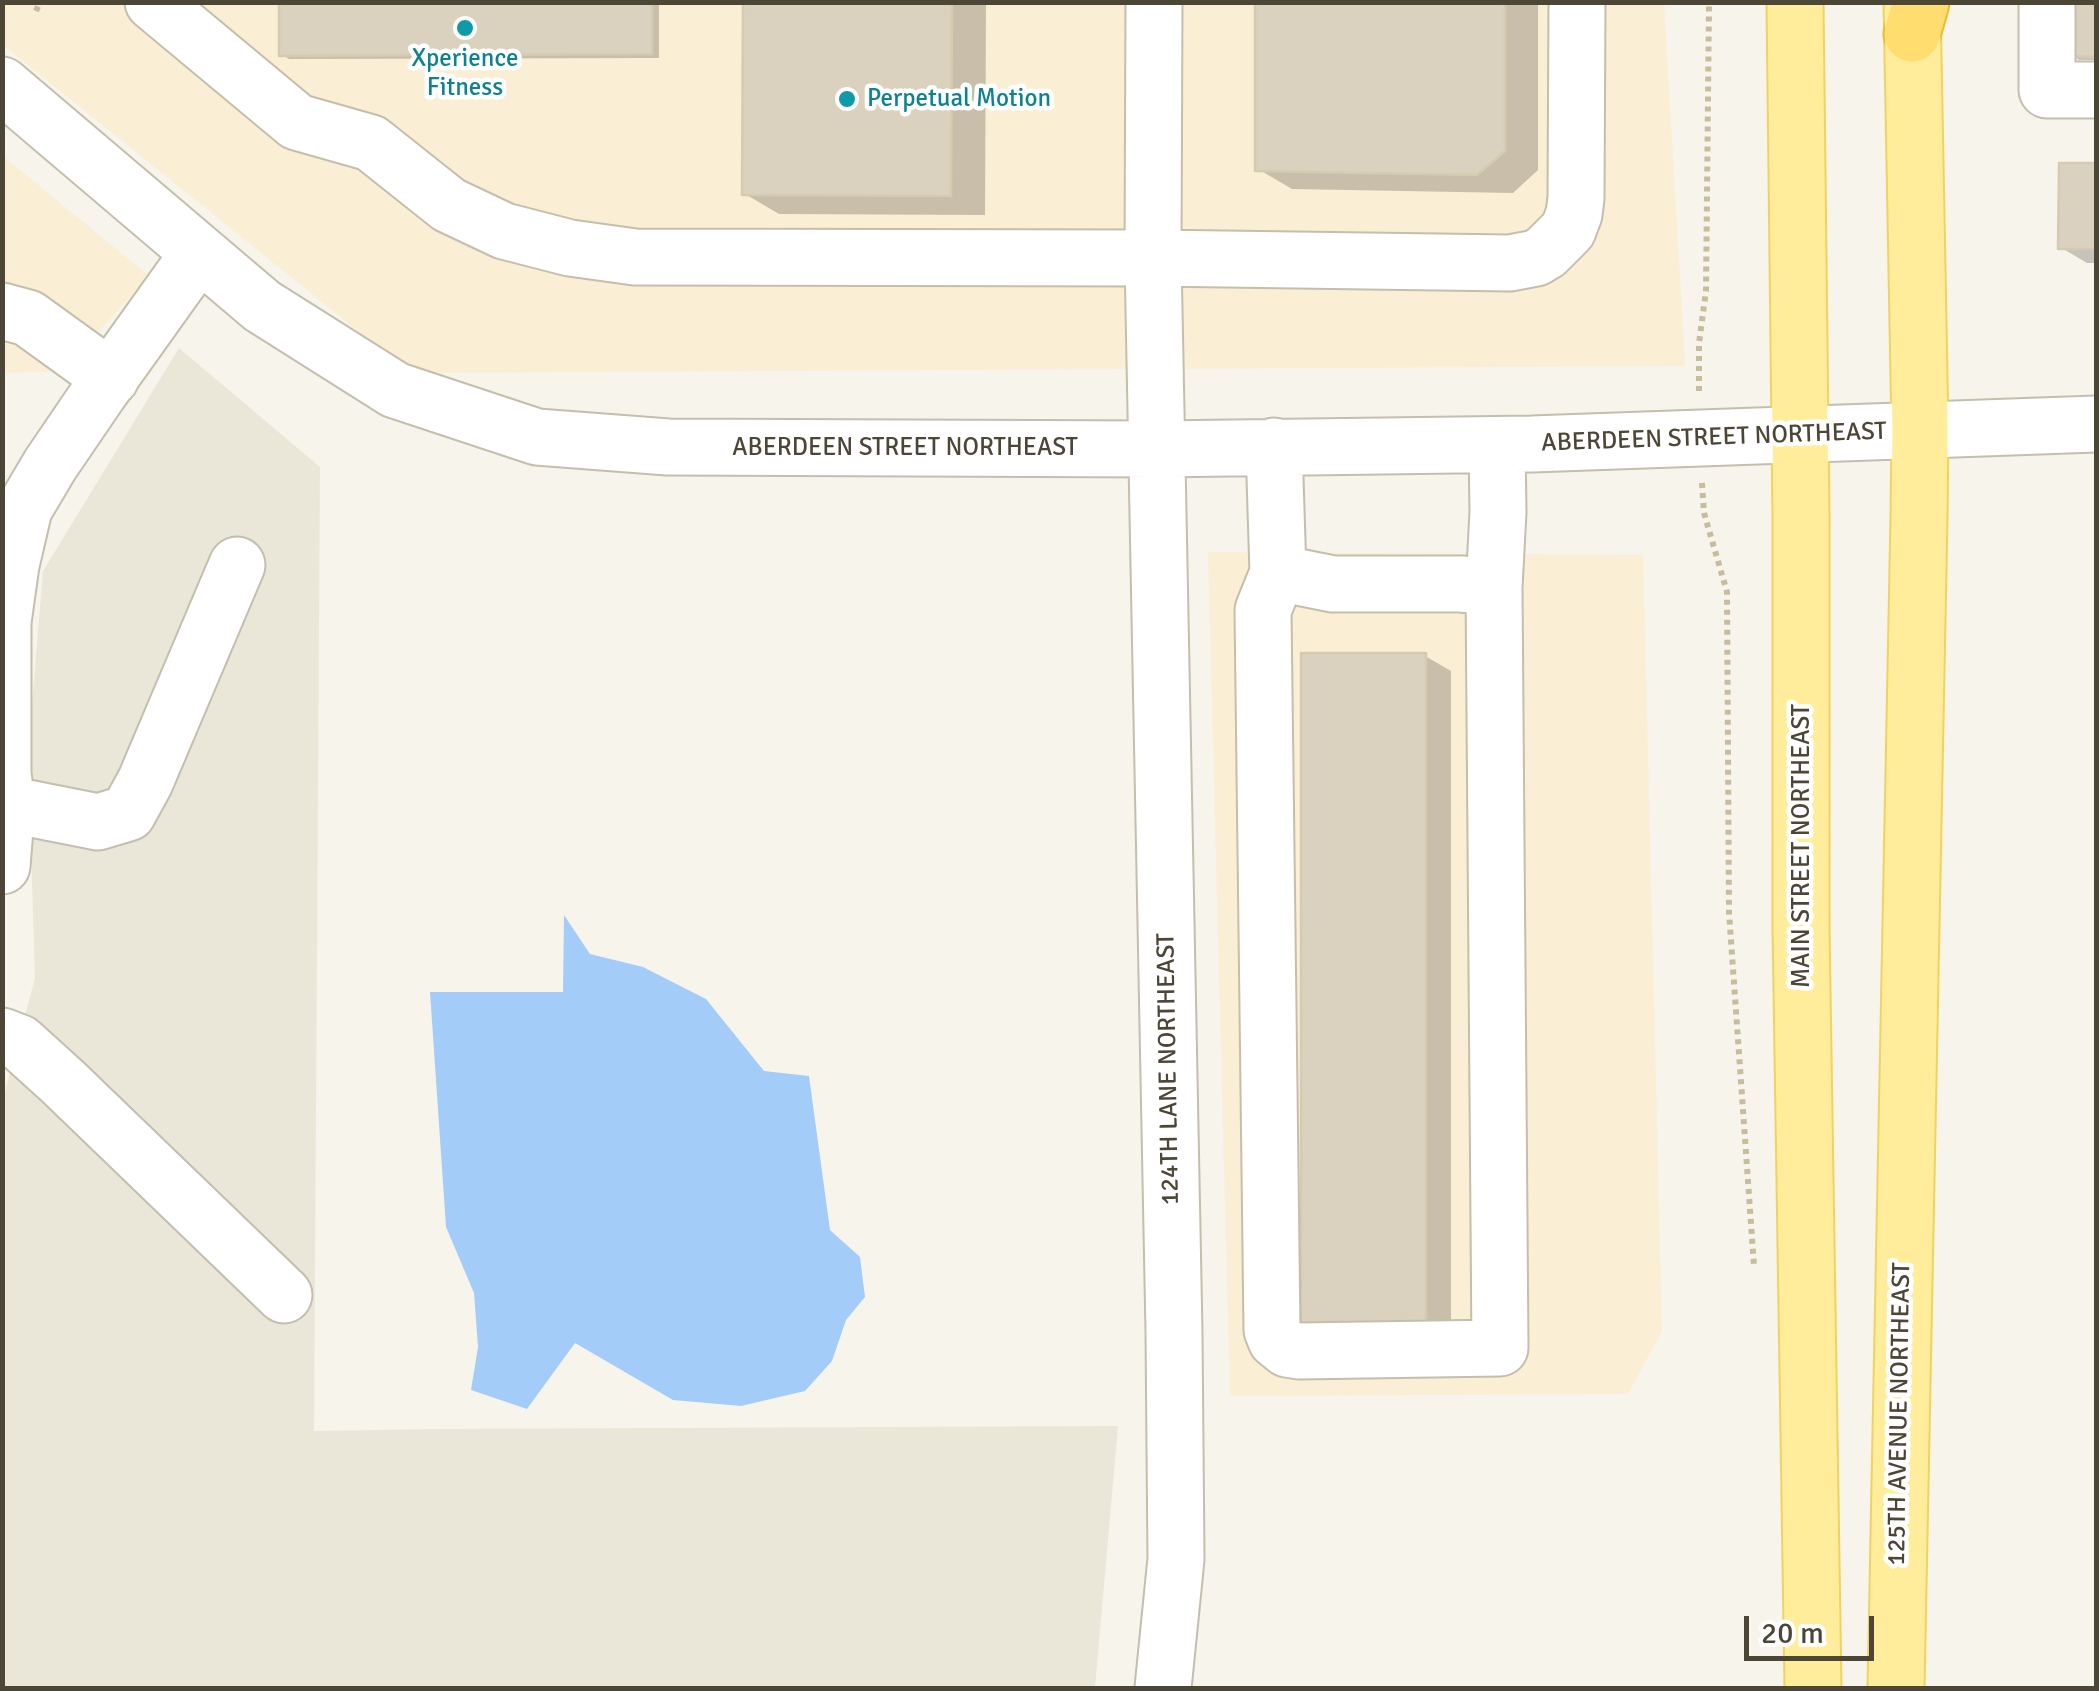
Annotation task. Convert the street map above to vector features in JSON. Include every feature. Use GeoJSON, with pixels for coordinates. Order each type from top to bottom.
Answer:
{"type":"FeatureCollection","features":[{"type":"Feature","properties":{"kind":"main road","name":"MAIN STREET NORTHEAST"},"geometry":{"type":"LineString","coordinates":[[1795,2],[1801,927],[1813,1688]]}},
{"type":"Feature","properties":{"kind":"main road"},"geometry":{"type":"LineString","coordinates":[[1915,13],[1920,431]]}},
{"type":"Feature","properties":{"kind":"main road","name":"125TH AVENUE NORTHEAST"},"geometry":{"type":"LineString","coordinates":[[1896,1688],[1920,431]]}},
{"type":"Feature","properties":{"kind":"street"},"geometry":{"type":"LineString","coordinates":[[153,2],[297,122],[370,144],[448,205],[476,218],[570,248],[635,257],[1153,258],[1510,264],[1536,258],[1557,243],[1574,214],[1577,2]]}},
{"type":"Feature","properties":{"kind":"street","name":"124TH LANE NORTHEAST"},"geometry":{"type":"LineString","coordinates":[[1154,2],[1153,258],[1176,1559],[1163,1688]]}},
{"type":"Feature","properties":{"kind":"street"},"geometry":{"type":"LineString","coordinates":[[2046,2],[2046,90],[2096,90]]}},
{"type":"Feature","properties":{"kind":"street","name":"ABERDEEN STREET NORTHEAST"},"geometry":{"type":"LineString","coordinates":[[2,85],[262,306],[395,390],[537,437],[668,447],[1157,449],[1497,445],[2096,424]]}},
{"type":"Feature","properties":{"kind":"street"},"geometry":{"type":"LineString","coordinates":[[2,866],[7,804],[2,774],[2,622],[7,565],[24,509],[200,253]]}},
{"type":"Feature","properties":{"kind":"street"},"geometry":{"type":"LineString","coordinates":[[2,311],[28,318],[111,378]]}},
{"type":"Feature","properties":{"kind":"street"},"geometry":{"type":"LineString","coordinates":[[1274,446],[1278,573],[1263,610],[1272,1330],[1276,1340],[1287,1349],[1299,1351],[1500,1348],[1494,587],[1497,445]]}},
{"type":"Feature","properties":{"kind":"street"},"geometry":{"type":"LineString","coordinates":[[7,804],[98,822],[128,813],[145,782],[237,565]]}},
{"type":"Feature","properties":{"kind":"street"},"geometry":{"type":"LineString","coordinates":[[1278,573],[1333,584],[1494,587]]}},
{"type":"Feature","properties":{"kind":"street"},"geometry":{"type":"LineString","coordinates":[[2,1036],[20,1043],[64,1082],[284,1295]]}},
{"type":"Feature","properties":{"kind":"path"},"geometry":{"type":"LineString","coordinates":[[36,11],[40,2]]}},
{"type":"Feature","properties":{"kind":"path"},"geometry":{"type":"LineString","coordinates":[[1698,343],[1706,291],[1708,2]]}},
{"type":"Feature","properties":{"kind":"path"},"geometry":{"type":"LineString","coordinates":[[1704,513],[1727,592],[1729,912],[1754,1270]]}},
{"type":"Feature","properties":{"kind":"shaded area"},"geometry":{"type":"Polygon","coordinates":[[[2,3],[1664,3],[1685,366],[410,373],[3,45],[2,3]]]}},
{"type":"Feature","properties":{"kind":"shaded area"},"geometry":{"type":"Polygon","coordinates":[[[2,155],[149,276],[63,371],[3,373],[2,155]]]}},
{"type":"Feature","properties":{"kind":"shaded area"},"geometry":{"type":"Polygon","coordinates":[[[179,348],[320,467],[314,1431],[1118,1426],[1095,1688],[3,1688],[2,1103],[35,978],[28,753],[43,571],[179,348]]]}},
{"type":"Feature","properties":{"kind":"shaded area"},"geometry":{"type":"Polygon","coordinates":[[[1208,552],[1643,555],[1662,1331],[1628,1394],[1230,1396],[1208,552]]]}},
{"type":"Feature","properties":{"kind":"water"},"geometry":{"type":"Polygon","coordinates":[[[564,915],[590,954],[643,967],[706,999],[764,1071],[809,1076],[830,1230],[860,1257],[865,1297],[846,1320],[832,1361],[805,1391],[741,1406],[673,1400],[575,1343],[527,1409],[471,1390],[478,1347],[474,1293],[446,1227],[430,992],[563,992],[564,915]]]}},
{"type":"Feature","properties":{"kind":"building","name":"Xperience Fitness"},"geometry":{"type":"Polygon","coordinates":[[[279,2],[652,2],[652,54],[279,56],[279,2]]]}},
{"type":"Feature","properties":{"kind":"building","name":"Perpetual Motion"},"geometry":{"type":"Polygon","coordinates":[[[743,2],[952,2],[951,196],[742,195],[743,2]]]}},
{"type":"Feature","properties":{"kind":"building"},"geometry":{"type":"Polygon","coordinates":[[[1255,2],[1505,2],[1505,151],[1477,175],[1255,171],[1255,2]]]}},
{"type":"Feature","properties":{"kind":"building"},"geometry":{"type":"Polygon","coordinates":[[[2070,2],[2096,2],[2096,57],[2069,56],[2070,2]]]}},
{"type":"Feature","properties":{"kind":"building"},"geometry":{"type":"Polygon","coordinates":[[[2059,163],[2096,163],[2096,249],[2058,249],[2059,163]]]}},
{"type":"Feature","properties":{"kind":"building"},"geometry":{"type":"Polygon","coordinates":[[[1301,653],[1426,653],[1426,1330],[1301,1330],[1301,653]]]}},
{"type":"Feature","properties":{"kind":"place","name":"Xperience Fitness"},"geometry":{"type":"Point","coordinates":[465,28]}},
{"type":"Feature","properties":{"kind":"place","name":"Perpetual Motion"},"geometry":{"type":"Point","coordinates":[847,99]}}]}
